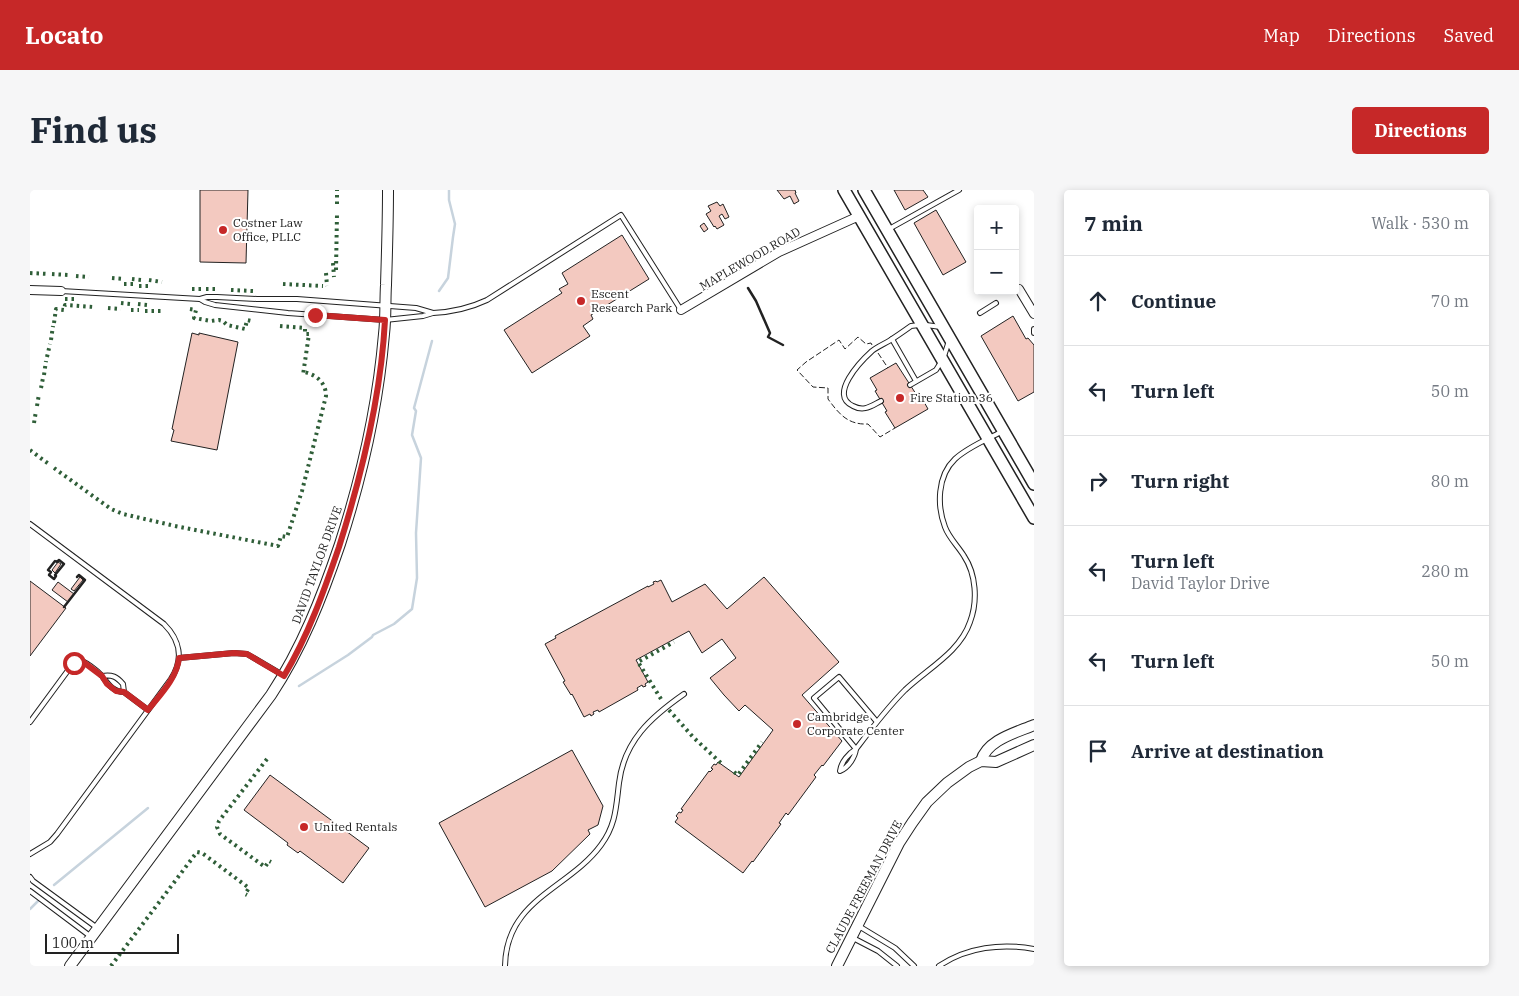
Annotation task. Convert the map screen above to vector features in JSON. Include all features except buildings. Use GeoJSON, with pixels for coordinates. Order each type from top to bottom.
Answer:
{"type":"FeatureCollection","features":[{"type":"Feature","properties":{"kind":"main road"},"geometry":{"type":"LineString","coordinates":[[844,190],[1034,518]]}},
{"type":"Feature","properties":{"kind":"main road"},"geometry":{"type":"LineString","coordinates":[[864,190],[1034,484]]}},
{"type":"Feature","properties":{"kind":"street","name":"DAVID TAYLOR DRIVE"},"geometry":{"type":"LineString","coordinates":[[70,966],[284,676],[317,608],[350,512],[375,403],[385,320],[388,190]]}},
{"type":"Feature","properties":{"kind":"street","name":"MAPLEWOOD ROAD"},"geometry":{"type":"LineString","coordinates":[[681,310],[780,252],[859,216]]}},
{"type":"Feature","properties":{"kind":"street"},"geometry":{"type":"LineString","coordinates":[[1019,289],[1034,314]]}},
{"type":"Feature","properties":{"kind":"street"},"geometry":{"type":"LineString","coordinates":[[30,290],[61,292]]}},
{"type":"Feature","properties":{"kind":"street","name":"CLAUDE FREEMAN DRIVE"},"geometry":{"type":"LineString","coordinates":[[981,761],[994,743],[1034,725]]}},
{"type":"Feature","properties":{"kind":"street","name":"CLAUDE FREEMAN DRIVE"},"geometry":{"type":"LineString","coordinates":[[837,966],[899,843],[919,812],[946,783],[969,767],[981,761],[996,762],[1034,745]]}},
{"type":"Feature","properties":{"kind":"lane"},"geometry":{"type":"LineString","coordinates":[[886,230],[959,190]]}},
{"type":"Feature","properties":{"kind":"lane"},"geometry":{"type":"LineString","coordinates":[[200,299],[215,304],[288,313],[385,320],[451,311],[470,307],[487,300],[621,215],[681,310]]}},
{"type":"Feature","properties":{"kind":"lane"},"geometry":{"type":"LineString","coordinates":[[61,292],[200,299],[211,297],[290,299],[416,308],[433,313]]}},
{"type":"Feature","properties":{"kind":"lane"},"geometry":{"type":"LineString","coordinates":[[980,312],[996,303]]}},
{"type":"Feature","properties":{"kind":"lane"},"geometry":{"type":"LineString","coordinates":[[881,401],[866,409],[860,409],[848,404],[845,400],[844,387],[848,379],[872,351],[911,326],[922,325],[943,328]]}},
{"type":"Feature","properties":{"kind":"lane"},"geometry":{"type":"LineString","coordinates":[[892,339],[916,381]]}},
{"type":"Feature","properties":{"kind":"lane"},"geometry":{"type":"LineString","coordinates":[[910,384],[936,370],[950,339]]}},
{"type":"Feature","properties":{"kind":"lane"},"geometry":{"type":"LineString","coordinates":[[856,749],[854,757],[846,767],[840,770],[846,759],[905,690],[954,647],[970,623],[974,606],[973,580],[966,559],[945,527],[940,495],[944,475],[953,460],[966,450],[1003,431]]}},
{"type":"Feature","properties":{"kind":"lane"},"geometry":{"type":"LineString","coordinates":[[30,524],[164,624],[175,638],[179,650],[178,666],[174,674],[58,834],[50,842],[30,854]]}},
{"type":"Feature","properties":{"kind":"lane"},"geometry":{"type":"LineString","coordinates":[[30,533],[34,527]]}},
{"type":"Feature","properties":{"kind":"lane"},"geometry":{"type":"LineString","coordinates":[[179,658],[234,653],[247,654],[284,676]]}},
{"type":"Feature","properties":{"kind":"lane"},"geometry":{"type":"LineString","coordinates":[[30,722],[76,661],[82,661],[102,676],[107,684],[116,691],[124,692],[148,710]]}},
{"type":"Feature","properties":{"kind":"lane"},"geometry":{"type":"LineString","coordinates":[[102,676],[114,676],[123,684],[124,692]]}},
{"type":"Feature","properties":{"kind":"lane"},"geometry":{"type":"LineString","coordinates":[[856,749],[814,698],[839,677],[877,722]]}},
{"type":"Feature","properties":{"kind":"lane"},"geometry":{"type":"LineString","coordinates":[[505,966],[508,946],[516,926],[524,913],[586,862],[596,852],[608,833],[617,806],[624,759],[635,739],[656,715],[684,694]]}},
{"type":"Feature","properties":{"kind":"lane"},"geometry":{"type":"LineString","coordinates":[[30,877],[66,905],[95,933]]}},
{"type":"Feature","properties":{"kind":"lane"},"geometry":{"type":"LineString","coordinates":[[30,890],[60,913],[95,933]]}},
{"type":"Feature","properties":{"kind":"lane"},"geometry":{"type":"LineString","coordinates":[[60,913],[66,905]]}},
{"type":"Feature","properties":{"kind":"lane"},"geometry":{"type":"LineString","coordinates":[[857,925],[895,948],[914,966]]}},
{"type":"Feature","properties":{"kind":"lane"},"geometry":{"type":"LineString","coordinates":[[851,937],[878,952],[897,966]]}},
{"type":"Feature","properties":{"kind":"lane"},"geometry":{"type":"LineString","coordinates":[[939,966],[960,954],[985,948],[1007,946],[1034,949]]}},
{"type":"Feature","properties":{"kind":"waterway"},"geometry":{"type":"LineString","coordinates":[[439,291],[448,278],[455,224],[449,200],[449,190]]}},
{"type":"Feature","properties":{"kind":"waterway"},"geometry":{"type":"LineString","coordinates":[[299,686],[348,655],[373,635],[394,624],[412,609],[417,578],[416,533],[421,458],[412,435],[416,411],[414,408],[432,341]]}},
{"type":"Feature","properties":{"kind":"waterway"},"geometry":{"type":"LineString","coordinates":[[54,885],[148,808]]}},
{"type":"Feature","properties":{"kind":"waterway"},"geometry":{"type":"LineString","coordinates":[[30,909],[38,901]]}},
{"type":"Feature","properties":{"kind":"hedge"},"geometry":{"type":"LineString","coordinates":[[337,190],[337,204]]}},
{"type":"Feature","properties":{"kind":"hedge"},"geometry":{"type":"LineString","coordinates":[[336,270],[337,214]]}},
{"type":"Feature","properties":{"kind":"hedge"},"geometry":{"type":"LineString","coordinates":[[333,263],[334,277]]}},
{"type":"Feature","properties":{"kind":"hedge"},"geometry":{"type":"LineString","coordinates":[[30,273],[48,274]]}},
{"type":"Feature","properties":{"kind":"hedge"},"geometry":{"type":"LineString","coordinates":[[326,273],[327,286]]}},
{"type":"Feature","properties":{"kind":"hedge"},"geometry":{"type":"LineString","coordinates":[[52,274],[69,275]]}},
{"type":"Feature","properties":{"kind":"hedge"},"geometry":{"type":"LineString","coordinates":[[76,276],[89,277]]}},
{"type":"Feature","properties":{"kind":"hedge"},"geometry":{"type":"LineString","coordinates":[[112,278],[124,279]]}},
{"type":"Feature","properties":{"kind":"hedge"},"geometry":{"type":"LineString","coordinates":[[132,279],[142,280]]}},
{"type":"Feature","properties":{"kind":"hedge"},"geometry":{"type":"LineString","coordinates":[[149,280],[162,282]]}},
{"type":"Feature","properties":{"kind":"hedge"},"geometry":{"type":"LineString","coordinates":[[124,284],[133,284]]}},
{"type":"Feature","properties":{"kind":"hedge"},"geometry":{"type":"LineString","coordinates":[[283,284],[323,286]]}},
{"type":"Feature","properties":{"kind":"hedge"},"geometry":{"type":"LineString","coordinates":[[139,286],[149,286]]}},
{"type":"Feature","properties":{"kind":"hedge"},"geometry":{"type":"LineString","coordinates":[[192,289],[202,289]]}},
{"type":"Feature","properties":{"kind":"hedge"},"geometry":{"type":"LineString","coordinates":[[206,289],[215,289]]}},
{"type":"Feature","properties":{"kind":"hedge"},"geometry":{"type":"LineString","coordinates":[[231,290],[253,291]]}},
{"type":"Feature","properties":{"kind":"hedge"},"geometry":{"type":"LineString","coordinates":[[65,299],[74,299]]}},
{"type":"Feature","properties":{"kind":"hedge"},"geometry":{"type":"LineString","coordinates":[[121,303],[131,304]]}},
{"type":"Feature","properties":{"kind":"hedge"},"geometry":{"type":"LineString","coordinates":[[138,304],[148,305]]}},
{"type":"Feature","properties":{"kind":"hedge"},"geometry":{"type":"LineString","coordinates":[[54,323],[56,309],[64,310],[65,305],[94,307]]}},
{"type":"Feature","properties":{"kind":"hedge"},"geometry":{"type":"LineString","coordinates":[[108,308],[121,309]]}},
{"type":"Feature","properties":{"kind":"hedge"},"geometry":{"type":"LineString","coordinates":[[190,309],[196,310],[194,318],[211,321],[219,320],[227,325],[245,329],[247,320],[252,321]]}},
{"type":"Feature","properties":{"kind":"hedge"},"geometry":{"type":"LineString","coordinates":[[131,310],[139,310]]}},
{"type":"Feature","properties":{"kind":"hedge"},"geometry":{"type":"LineString","coordinates":[[145,311],[161,311]]}},
{"type":"Feature","properties":{"kind":"hedge"},"geometry":{"type":"LineString","coordinates":[[51,340],[53,326]]}},
{"type":"Feature","properties":{"kind":"hedge"},"geometry":{"type":"LineString","coordinates":[[280,326],[305,328],[305,334],[309,334],[303,375]]}},
{"type":"Feature","properties":{"kind":"hedge"},"geometry":{"type":"LineString","coordinates":[[47,357],[50,344]]}},
{"type":"Feature","properties":{"kind":"hedge"},"geometry":{"type":"LineString","coordinates":[[44,375],[46,361]]}},
{"type":"Feature","properties":{"kind":"hedge"},"geometry":{"type":"LineString","coordinates":[[175,526],[278,546],[281,536],[287,537],[302,491],[326,396],[326,391],[320,380],[304,372]]}},
{"type":"Feature","properties":{"kind":"hedge"},"geometry":{"type":"LineString","coordinates":[[41,388],[43,378]]}},
{"type":"Feature","properties":{"kind":"hedge"},"geometry":{"type":"LineString","coordinates":[[37,406],[39,394]]}},
{"type":"Feature","properties":{"kind":"hedge"},"geometry":{"type":"LineString","coordinates":[[34,423],[36,411]]}},
{"type":"Feature","properties":{"kind":"hedge"},"geometry":{"type":"LineString","coordinates":[[30,450],[50,465]]}},
{"type":"Feature","properties":{"kind":"hedge"},"geometry":{"type":"LineString","coordinates":[[54,468],[111,509],[123,514],[171,525]]}},
{"type":"Feature","properties":{"kind":"hedge"},"geometry":{"type":"LineString","coordinates":[[661,699],[638,662],[674,642]]}},
{"type":"Feature","properties":{"kind":"hedge"},"geometry":{"type":"LineString","coordinates":[[669,710],[693,737],[722,764]]}},
{"type":"Feature","properties":{"kind":"hedge"},"geometry":{"type":"LineString","coordinates":[[734,772],[738,775],[762,742]]}},
{"type":"Feature","properties":{"kind":"hedge"},"geometry":{"type":"LineString","coordinates":[[267,759],[219,821],[217,827],[220,834],[265,867],[269,861],[271,862]]}},
{"type":"Feature","properties":{"kind":"hedge"},"geometry":{"type":"LineString","coordinates":[[111,966],[197,852],[202,853],[249,888],[245,894],[247,895]]}},
{"type":"Feature","properties":{"kind":"fence"},"geometry":{"type":"LineString","coordinates":[[872,345],[871,343],[866,344],[858,337],[845,349],[839,340],[797,370],[813,387],[828,388],[828,399],[845,418],[855,423],[868,424],[880,437],[895,428]]}},
{"type":"Feature","properties":{"kind":"fence"},"geometry":{"type":"LineString","coordinates":[[878,353],[888,368]]}},
{"type":"Feature","properties":{"kind":"wall"},"geometry":{"type":"LineString","coordinates":[[748,288],[770,333],[768,337],[783,345]]}},
{"type":"Feature","properties":{"kind":"wall"},"geometry":{"type":"LineString","coordinates":[[59,560],[64,564],[54,579],[49,575],[51,572],[48,570],[55,561],[59,560]]}},
{"type":"Feature","properties":{"kind":"wall"},"geometry":{"type":"LineString","coordinates":[[64,607],[85,580],[79,575],[77,577]]}},
{"type":"Feature","properties":{"kind":"place","name":"Costner Law Office, PLLC"},"geometry":{"type":"Point","coordinates":[223,230]}},
{"type":"Feature","properties":{"kind":"place","name":"Escent Research Park"},"geometry":{"type":"Point","coordinates":[581,301]}},
{"type":"Feature","properties":{"kind":"place","name":"Fire Station 36"},"geometry":{"type":"Point","coordinates":[900,398]}},
{"type":"Feature","properties":{"kind":"place","name":"Cambridge Corporate Center"},"geometry":{"type":"Point","coordinates":[797,724]}},
{"type":"Feature","properties":{"kind":"place","name":"United Rentals"},"geometry":{"type":"Point","coordinates":[304,827]}},
{"type":"Feature","properties":{"kind":"route"},"geometry":{"type":"LineString","coordinates":[[74,663],[78,660],[82,661],[102,676],[107,684],[116,691],[124,692],[148,710],[174,674],[179,658],[234,653],[247,654],[284,676],[313,616],[350,512],[374,411],[384,334],[385,320],[315,315]]}}]}
